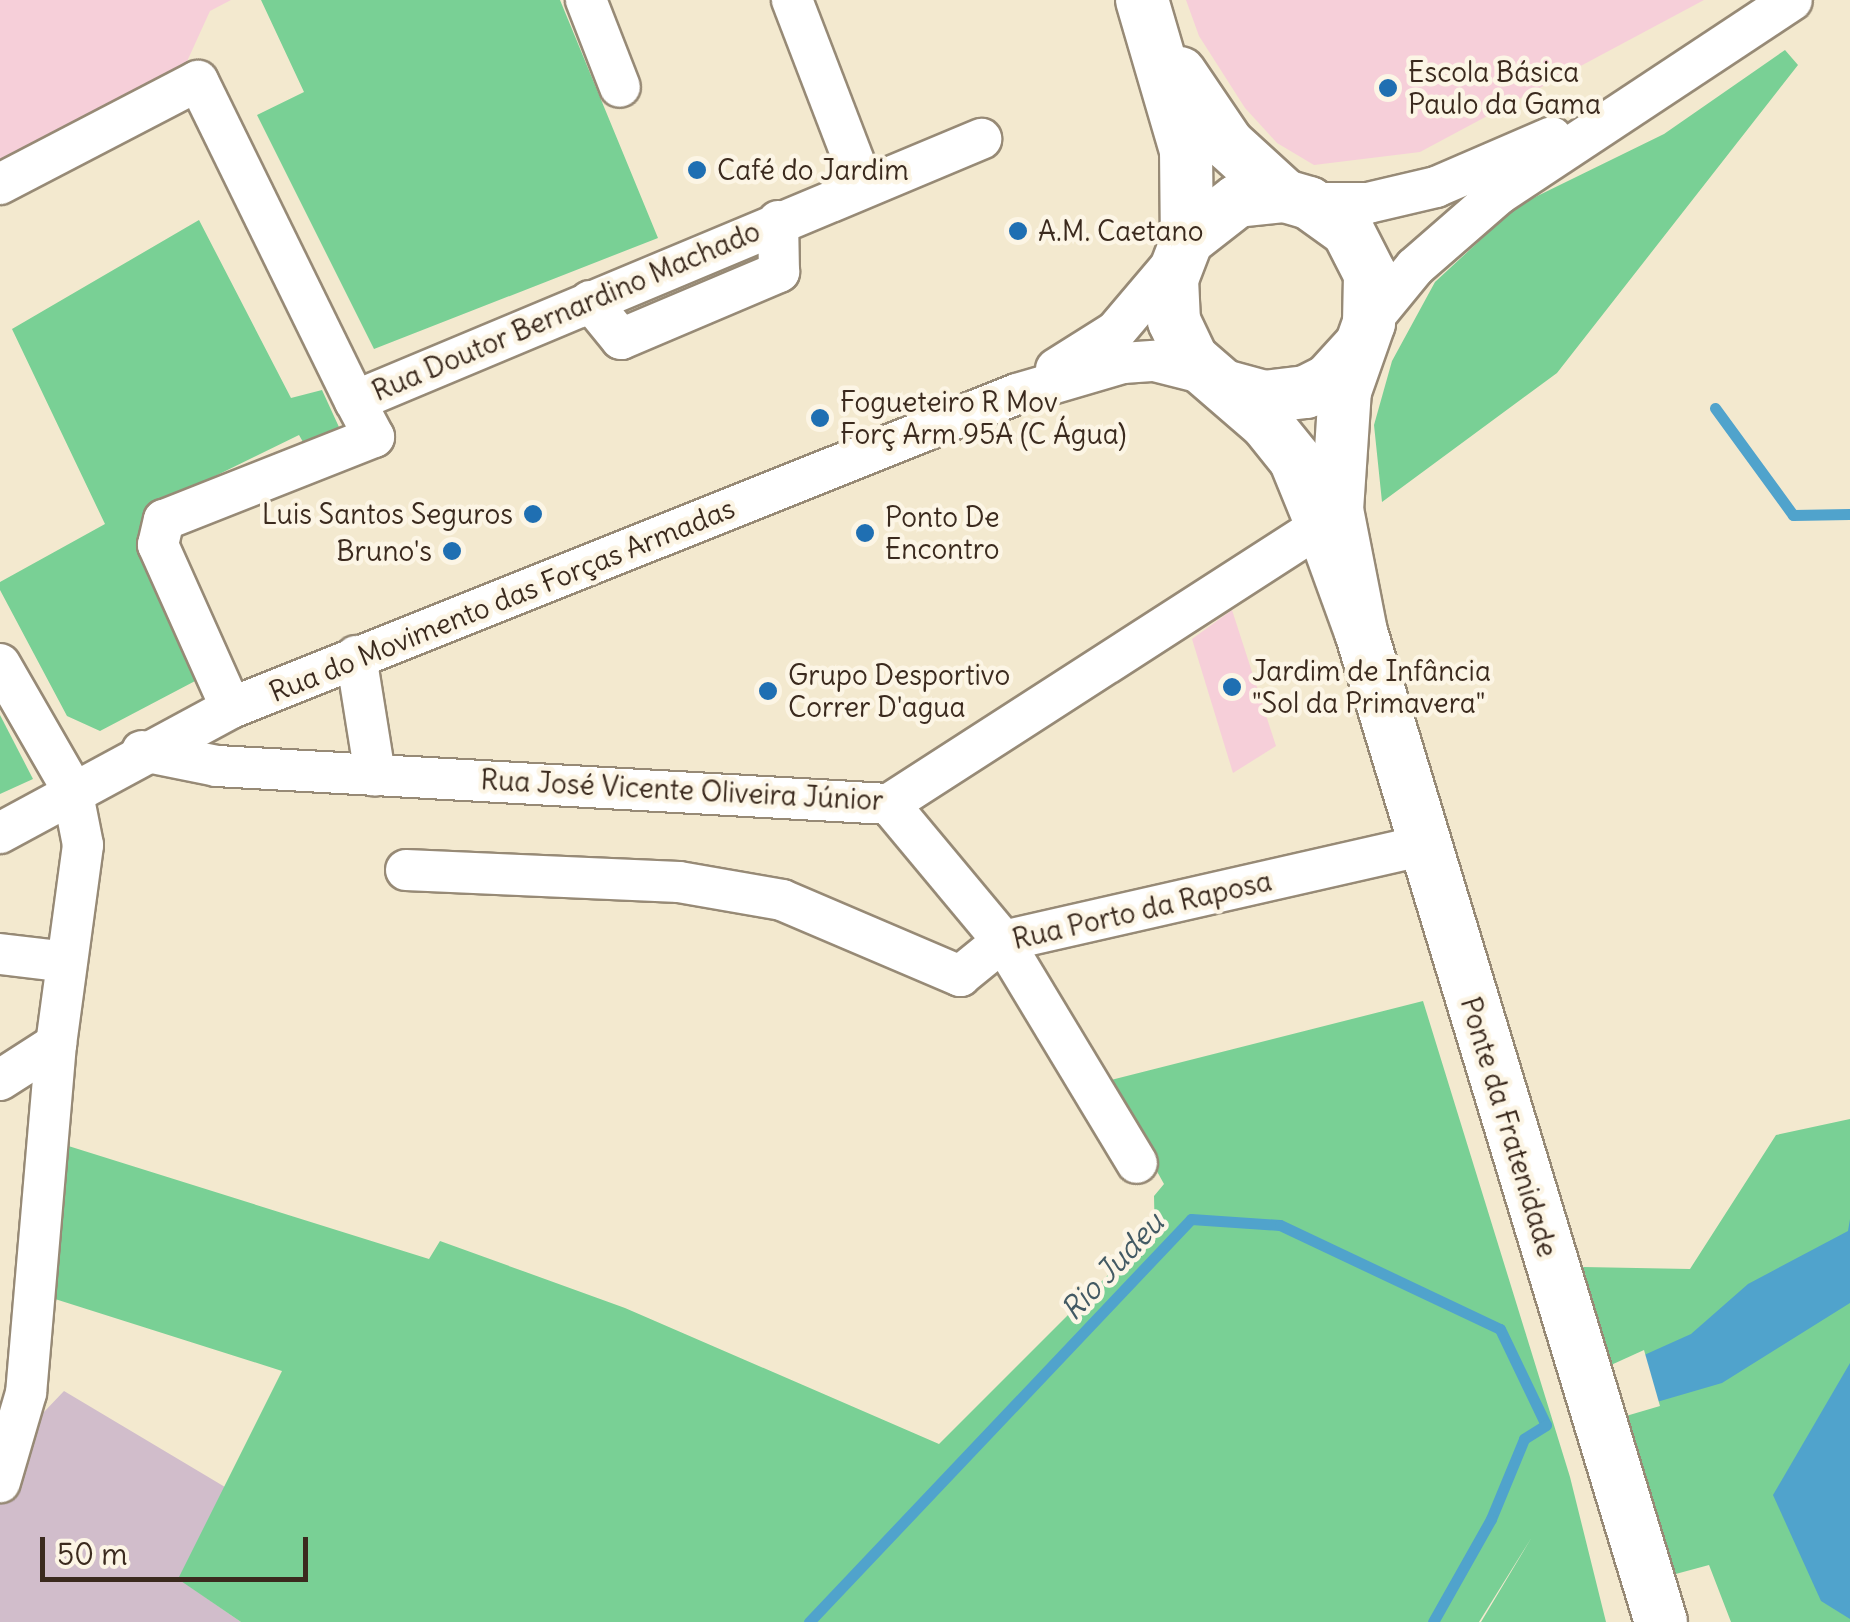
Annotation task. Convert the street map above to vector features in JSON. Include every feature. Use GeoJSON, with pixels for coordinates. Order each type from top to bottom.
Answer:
{"type":"FeatureCollection","features":[{"type":"Feature","properties":{"kind":"main road"},"geometry":{"type":"LineString","coordinates":[[1148,15],[1206,116],[1297,200],[1330,215],[1362,251],[1372,298],[1345,391],[1337,510],[1360,632]]}},
{"type":"Feature","properties":{"kind":"main road"},"geometry":{"type":"LineString","coordinates":[[1148,15],[1186,150],[1182,250],[1174,321],[1215,380],[1295,458],[1360,632]]}},
{"type":"Feature","properties":{"kind":"main road"},"geometry":{"type":"LineString","coordinates":[[1182,250],[1237,202],[1297,200]]}},
{"type":"Feature","properties":{"kind":"main road"},"geometry":{"type":"LineString","coordinates":[[1215,380],[1264,398],[1306,392],[1328,381],[1364,334]]}},
{"type":"Feature","properties":{"kind":"main road","name":"Ponte da Fratenidade"},"geometry":{"type":"LineString","coordinates":[[1360,632],[1654,1601]]}},
{"type":"Feature","properties":{"kind":"street"},"geometry":{"type":"LineString","coordinates":[[586,0],[620,86]]}},
{"type":"Feature","properties":{"kind":"street"},"geometry":{"type":"LineString","coordinates":[[792,0],[864,185]]}},
{"type":"Feature","properties":{"kind":"street"},"geometry":{"type":"LineString","coordinates":[[1364,334],[1416,266],[1499,194],[1629,104],[1792,0]]}},
{"type":"Feature","properties":{"kind":"street","name":"Rua Doutor Bernardino Machado"},"geometry":{"type":"LineString","coordinates":[[0,184],[198,81],[355,401],[981,139]]}},
{"type":"Feature","properties":{"kind":"street"},"geometry":{"type":"LineString","coordinates":[[1297,200],[1368,203],[1436,187],[1629,104]]}},
{"type":"Feature","properties":{"kind":"street"},"geometry":{"type":"LineString","coordinates":[[1017,394],[1116,331],[1182,250]]}},
{"type":"Feature","properties":{"kind":"street"},"geometry":{"type":"LineString","coordinates":[[1017,394],[1124,363],[1155,360],[1215,380]]}},
{"type":"Feature","properties":{"kind":"street","name":"Rua do Movimento das Forças Armadas"},"geometry":{"type":"LineString","coordinates":[[0,833],[142,751],[231,708],[1017,394]]}},
{"type":"Feature","properties":{"kind":"street"},"geometry":{"type":"LineString","coordinates":[[231,708],[158,545],[164,520],[374,437],[355,401]]}},
{"type":"Feature","properties":{"kind":"street","name":"Rua José Vicente Oliveira Júnior"},"geometry":{"type":"LineString","coordinates":[[142,751],[216,766],[889,804],[1322,524]]}},
{"type":"Feature","properties":{"kind":"street"},"geometry":{"type":"LineString","coordinates":[[356,656],[375,775]]}},
{"type":"Feature","properties":{"kind":"street"},"geometry":{"type":"LineString","coordinates":[[0,664],[72,789],[84,845],[56,1044],[26,1394],[0,1482]]}},
{"type":"Feature","properties":{"kind":"street"},"geometry":{"type":"LineString","coordinates":[[889,804],[1003,940],[1138,1163]]}},
{"type":"Feature","properties":{"kind":"street","name":"Rua Porto da Raposa"},"geometry":{"type":"LineString","coordinates":[[406,870],[679,882],[782,900],[960,976],[1003,940],[1424,844]]}},
{"type":"Feature","properties":{"kind":"street"},"geometry":{"type":"LineString","coordinates":[[0,954],[67,962]]}},
{"type":"Feature","properties":{"kind":"street"},"geometry":{"type":"LineString","coordinates":[[0,1080],[56,1044]]}},
{"type":"Feature","properties":{"kind":"shaded area"},"geometry":{"type":"Polygon","coordinates":[[[0,0],[231,0],[210,11],[184,68],[0,163],[0,0]]]}},
{"type":"Feature","properties":{"kind":"shaded area","name":"Escola Básica Paulo da Gama"},"geometry":{"type":"Polygon","coordinates":[[[1186,0],[1704,0],[1420,152],[1314,165],[1277,143],[1245,108],[1199,36],[1186,0]]]}},
{"type":"Feature","properties":{"kind":"shaded area","name":"Jardim de Infância \"Sol da Primavera\""},"geometry":{"type":"Polygon","coordinates":[[[1232,610],[1276,746],[1233,773],[1192,639],[1232,610]]]}},
{"type":"Feature","properties":{"kind":"shaded area"},"geometry":{"type":"Polygon","coordinates":[[[64,1391],[225,1487],[179,1579],[241,1622],[0,1622],[0,1458],[64,1391]]]}},
{"type":"Feature","properties":{"kind":"green space"},"geometry":{"type":"Polygon","coordinates":[[[261,0],[560,0],[658,238],[374,349],[257,115],[304,92],[261,0]]]}},
{"type":"Feature","properties":{"kind":"green space"},"geometry":{"type":"Polygon","coordinates":[[[1785,50],[1798,65],[1557,373],[1382,502],[1374,425],[1392,361],[1435,282],[1517,206],[1664,134],[1785,50]]]}},
{"type":"Feature","properties":{"kind":"green space"},"geometry":{"type":"Polygon","coordinates":[[[199,220],[291,398],[322,390],[344,438],[311,456],[299,435],[148,509],[136,544],[197,680],[100,731],[67,716],[0,590],[0,582],[105,524],[12,329],[199,220]]]}},
{"type":"Feature","properties":{"kind":"green space"},"geometry":{"type":"Polygon","coordinates":[[[0,715],[33,779],[0,794],[0,715]]]}},
{"type":"Feature","properties":{"kind":"green space"},"geometry":{"type":"Polygon","coordinates":[[[1423,1001],[1570,1477],[1606,1622],[1481,1622],[1532,1537],[1479,1622],[241,1622],[178,1579],[282,1371],[55,1299],[62,1144],[429,1259],[440,1241],[625,1308],[939,1444],[1115,1268],[1155,1243],[1154,1196],[1164,1184],[1107,1081],[1423,1001]]]}},
{"type":"Feature","properties":{"kind":"green space"},"geometry":{"type":"Polygon","coordinates":[[[1850,1119],[1850,1622],[1731,1622],[1709,1565],[1672,1575],[1583,1267],[1690,1269],[1776,1135],[1850,1119]]]}},
{"type":"Feature","properties":{"kind":"water"},"geometry":{"type":"Polygon","coordinates":[[[1850,1219],[1850,1303],[1722,1383],[1626,1411],[1613,1369],[1691,1334],[1748,1284],[1848,1231],[1850,1219]]]}},
{"type":"Feature","properties":{"kind":"water"},"geometry":{"type":"Polygon","coordinates":[[[1850,1363],[1850,1619],[1821,1601],[1773,1495],[1850,1363]]]}},
{"type":"Feature","properties":{"kind":"pier"},"geometry":{"type":"Polygon","coordinates":[[[1644,1350],[1660,1406],[1626,1416],[1611,1365],[1644,1350]]]}},
{"type":"Feature","properties":{"kind":"waterway"},"geometry":{"type":"LineString","coordinates":[[1715,408],[1793,515],[1850,514]]}},
{"type":"Feature","properties":{"kind":"waterway","name":"Rio Judeu"},"geometry":{"type":"LineString","coordinates":[[809,1622],[1191,1219],[1280,1225],[1500,1329],[1546,1425],[1524,1439],[1491,1519],[1433,1622]]}},
{"type":"Feature","properties":{"kind":"place","name":"Escola Básica Paulo da Gama"},"geometry":{"type":"Point","coordinates":[1388,88]}},
{"type":"Feature","properties":{"kind":"place","name":"Café do Jardim"},"geometry":{"type":"Point","coordinates":[697,170]}},
{"type":"Feature","properties":{"kind":"place","name":"A.M. Caetano"},"geometry":{"type":"Point","coordinates":[1018,231]}},
{"type":"Feature","properties":{"kind":"place","name":"Fogueteiro R Mov Forç Arm 95A (C Água)"},"geometry":{"type":"Point","coordinates":[820,418]}},
{"type":"Feature","properties":{"kind":"place","name":"Luis Santos Seguros"},"geometry":{"type":"Point","coordinates":[533,514]}},
{"type":"Feature","properties":{"kind":"place","name":"Ponto De Encontro"},"geometry":{"type":"Point","coordinates":[865,533]}},
{"type":"Feature","properties":{"kind":"place","name":"Bruno's"},"geometry":{"type":"Point","coordinates":[452,551]}},
{"type":"Feature","properties":{"kind":"place","name":"Jardim de Infância \"Sol da Primavera\""},"geometry":{"type":"Point","coordinates":[1232,687]}},
{"type":"Feature","properties":{"kind":"place","name":"Grupo Desportivo Correr D'agua"},"geometry":{"type":"Point","coordinates":[768,691]}}]}
